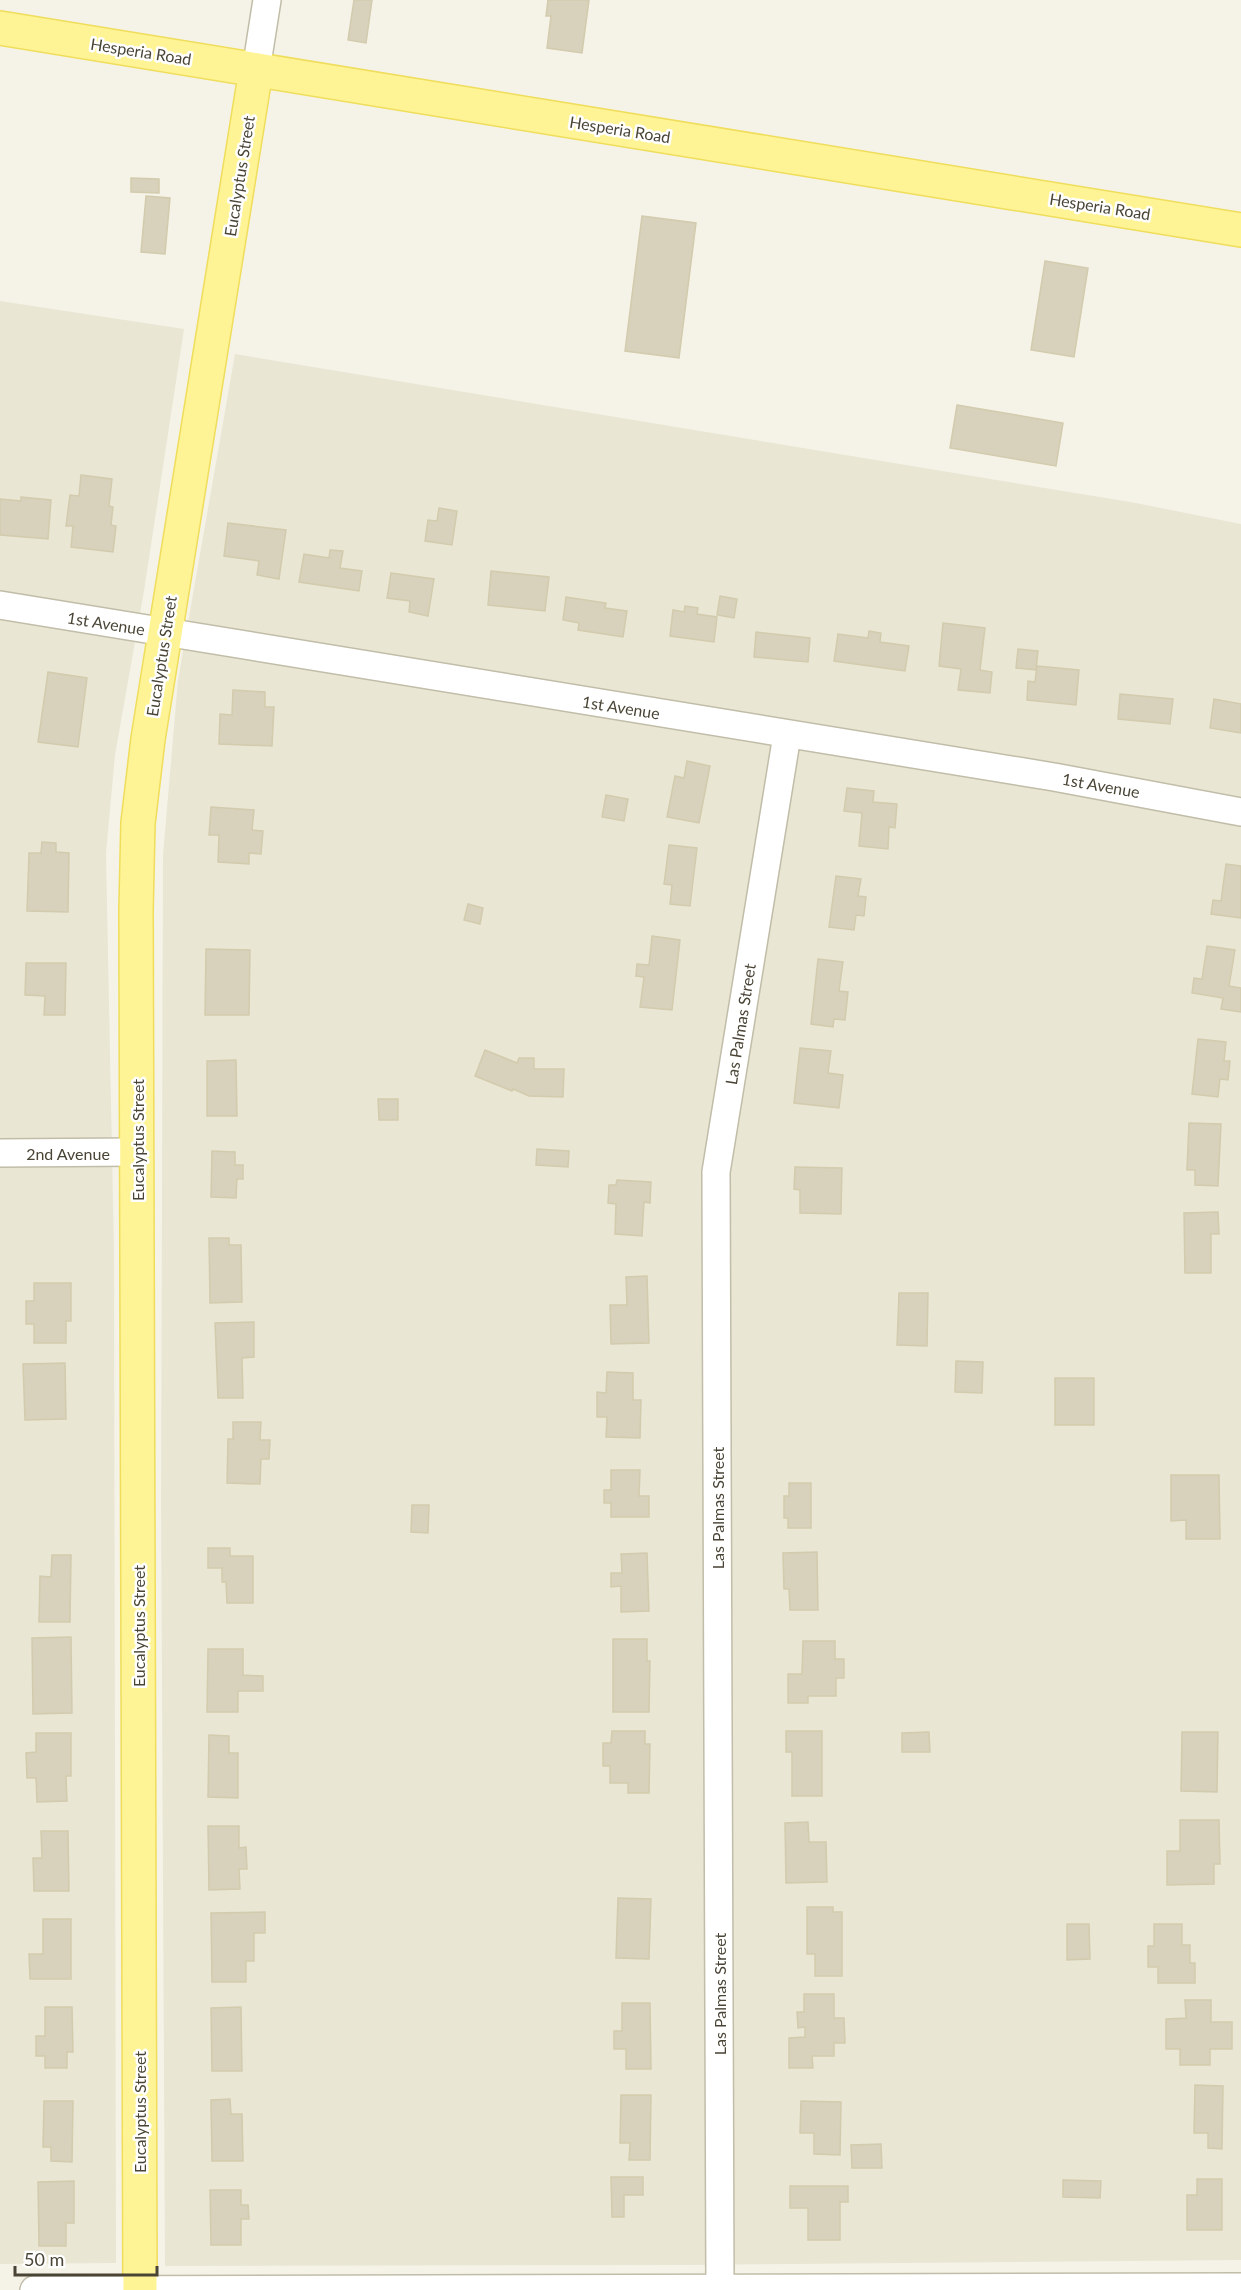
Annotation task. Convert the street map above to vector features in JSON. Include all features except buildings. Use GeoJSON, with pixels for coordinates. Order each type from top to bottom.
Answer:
{"type":"FeatureCollection","features":[{"type":"Feature","properties":{"kind":"main road","name":"Hesperia Road"},"geometry":{"type":"LineString","coordinates":[[0,28],[1241,230]]}},
{"type":"Feature","properties":{"kind":"main road","name":"Eucalyptus Street"},"geometry":{"type":"LineString","coordinates":[[140,2289],[136,910],[138,823],[164,632],[256,70]]}},
{"type":"Feature","properties":{"kind":"street","name":"Eucalyptus Street"},"geometry":{"type":"LineString","coordinates":[[256,70],[267,0]]}},
{"type":"Feature","properties":{"kind":"street","name":"1st Avenue"},"geometry":{"type":"LineString","coordinates":[[0,605],[1077,781],[1241,812]]}},
{"type":"Feature","properties":{"kind":"street","name":"Las Palmas Street"},"geometry":{"type":"LineString","coordinates":[[720,2287],[716,1172],[787,735]]}},
{"type":"Feature","properties":{"kind":"street","name":"2nd Avenue"},"geometry":{"type":"LineString","coordinates":[[0,1153],[137,1152]]}},
{"type":"Feature","properties":{"kind":"street"},"geometry":{"type":"LineString","coordinates":[[34,2290],[1241,2287]]}},
{"type":"Feature","properties":{"kind":"shaded area"},"geometry":{"type":"Polygon","coordinates":[[[0,301],[184,329],[144,591],[115,755],[106,853],[114,1252],[116,2263],[0,2264],[0,301]]]}},
{"type":"Feature","properties":{"kind":"shaded area"},"geometry":{"type":"Polygon","coordinates":[[[235,354],[1136,503],[1241,524],[1241,2260],[687,2265],[165,2266],[161,1501],[163,855],[178,680],[235,354]]]}}]}
